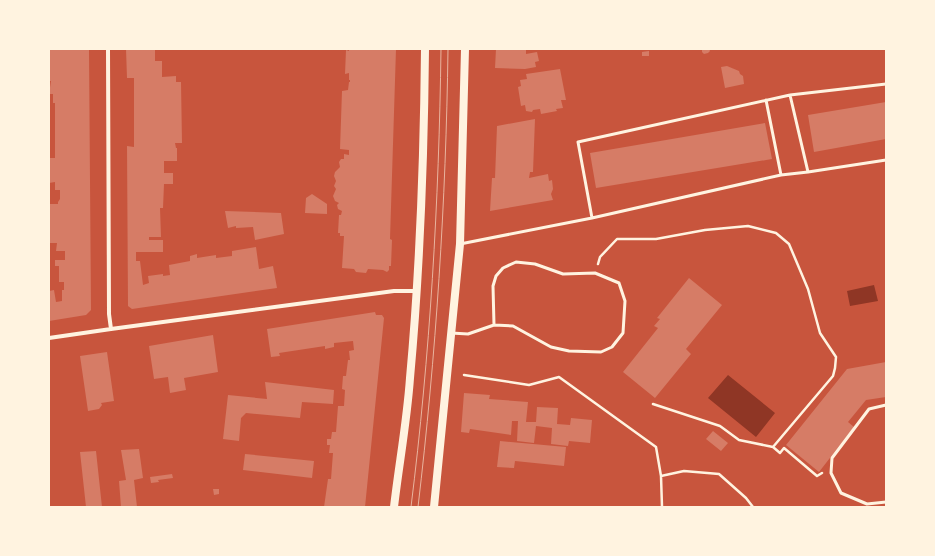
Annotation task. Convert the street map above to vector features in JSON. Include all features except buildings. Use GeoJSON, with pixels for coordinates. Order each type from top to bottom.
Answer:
{"type":"FeatureCollection","features":[{"type":"Feature","properties":{"kind":"main road"},"geometry":{"type":"LineString","coordinates":[[394,507],[410,380],[420,247],[425,49]]}},
{"type":"Feature","properties":{"kind":"main road"},"geometry":{"type":"LineString","coordinates":[[434,507],[460,244],[465,49]]}},
{"type":"Feature","properties":{"kind":"street"},"geometry":{"type":"LineString","coordinates":[[108,49],[109,314],[111,329]]}},
{"type":"Feature","properties":{"kind":"street"},"geometry":{"type":"LineString","coordinates":[[49,338],[394,291],[417,291]]}},
{"type":"Feature","properties":{"kind":"lane"},"geometry":{"type":"LineString","coordinates":[[592,218],[578,142],[790,95],[886,84]]}},
{"type":"Feature","properties":{"kind":"lane"},"geometry":{"type":"LineString","coordinates":[[790,95],[808,172]]}},
{"type":"Feature","properties":{"kind":"lane"},"geometry":{"type":"LineString","coordinates":[[766,100],[781,175]]}},
{"type":"Feature","properties":{"kind":"lane"},"geometry":{"type":"LineString","coordinates":[[460,244],[592,218],[781,175],[886,160]]}},
{"type":"Feature","properties":{"kind":"lane"},"geometry":{"type":"LineString","coordinates":[[451,333],[468,334],[494,325],[513,326],[551,347],[569,352],[601,352],[612,347],[623,333],[625,301],[619,283],[595,273],[563,274],[535,264],[516,262],[503,268],[496,276],[493,286],[494,325]]}},
{"type":"Feature","properties":{"kind":"lane"},"geometry":{"type":"LineString","coordinates":[[886,405],[869,409],[832,458],[831,473],[840,493],[867,504],[886,502]]}},
{"type":"Feature","properties":{"kind":"path"},"geometry":{"type":"LineString","coordinates":[[595,273],[600,257],[617,239],[656,239],[705,230],[748,226],[776,233],[789,244],[808,290],[820,333],[836,357],[836,368],[833,376],[773,447]]}},
{"type":"Feature","properties":{"kind":"path"},"geometry":{"type":"LineString","coordinates":[[464,375],[529,385],[560,377],[656,448],[661,476],[662,507]]}},
{"type":"Feature","properties":{"kind":"path"},"geometry":{"type":"LineString","coordinates":[[653,404],[720,426],[738,440],[773,447],[780,453],[784,448],[817,476],[823,472],[835,480]]}},
{"type":"Feature","properties":{"kind":"path"},"geometry":{"type":"LineString","coordinates":[[661,476],[684,470],[719,474],[746,498],[753,507]]}},
{"type":"Feature","properties":{"kind":"shaded area"},"geometry":{"type":"Polygon","coordinates":[[[874,285],[878,301],[850,306],[847,291],[874,285]]]}},
{"type":"Feature","properties":{"kind":"shaded area"},"geometry":{"type":"Polygon","coordinates":[[[728,375],[775,413],[756,437],[708,398],[728,375]]]}},
{"type":"Feature","properties":{"kind":"tram line"},"geometry":{"type":"LineString","coordinates":[[411,507],[418,450],[428,336],[436,221],[441,49]]}},
{"type":"Feature","properties":{"kind":"tram line"},"geometry":{"type":"LineString","coordinates":[[418,507],[430,393],[439,278],[445,164],[448,49]]}}]}
